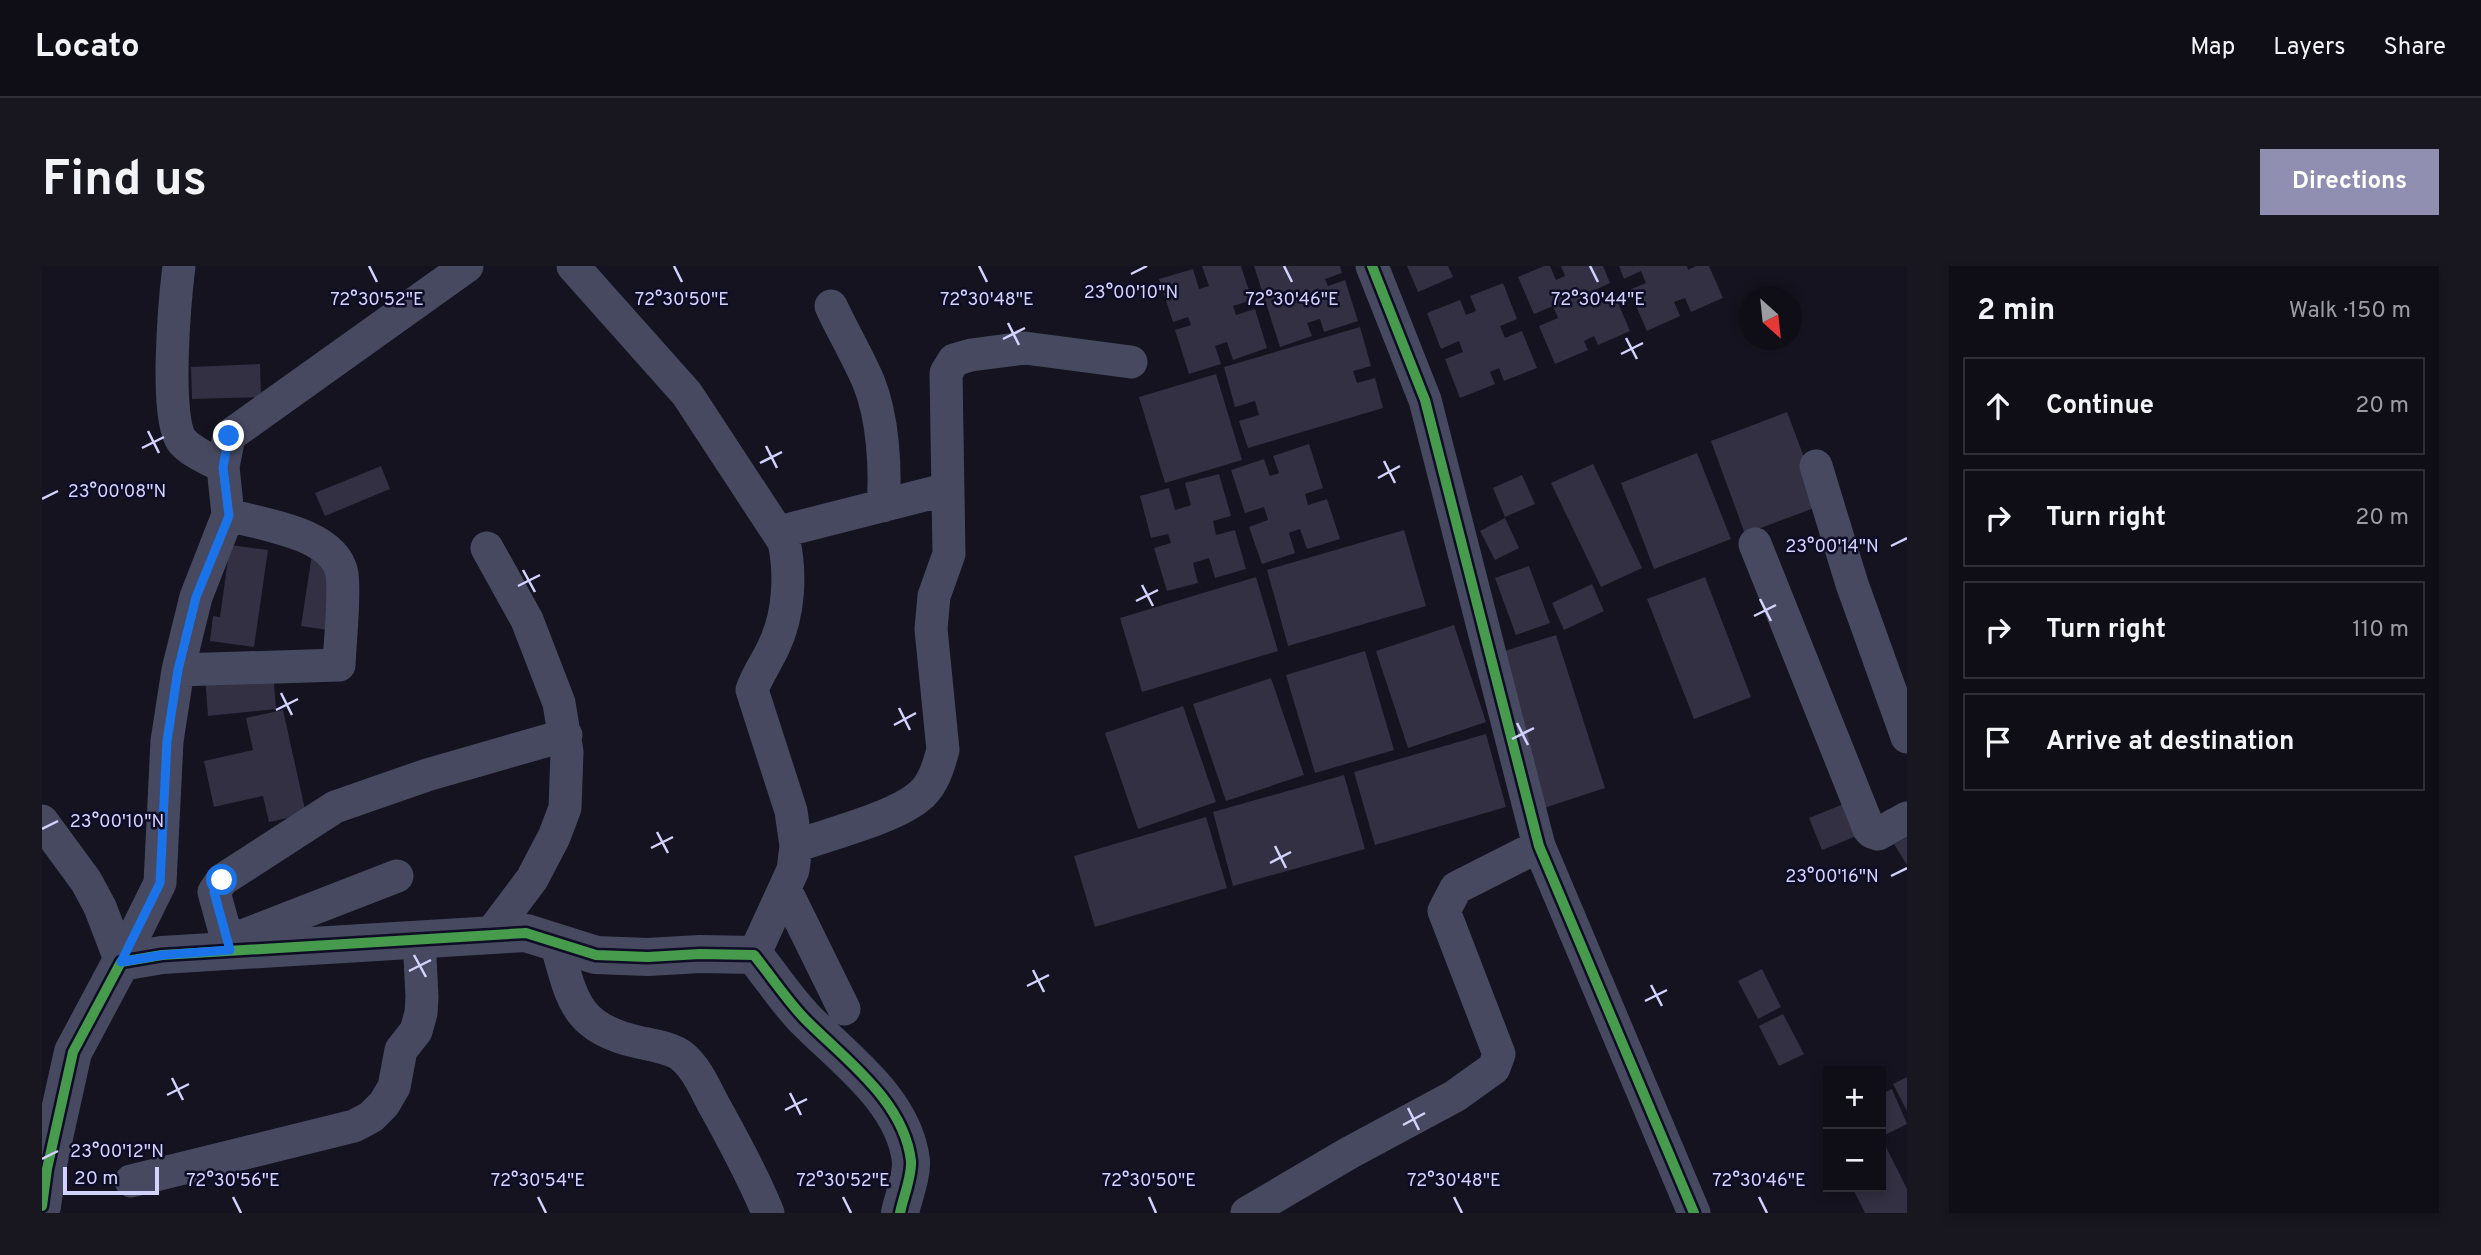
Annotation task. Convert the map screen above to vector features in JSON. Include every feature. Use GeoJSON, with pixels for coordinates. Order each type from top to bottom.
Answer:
{"type":"FeatureCollection","features":[{"type":"Feature","properties":{"kind":"street"},"geometry":{"type":"LineString","coordinates":[[179,266],[173,322],[173,411],[183,443],[223,467]]}},
{"type":"Feature","properties":{"kind":"street"},"geometry":{"type":"LineString","coordinates":[[42,1206],[49,1128],[73,1052],[160,883],[167,741],[178,670],[196,597],[229,516],[223,467],[229,436],[467,266]]}},
{"type":"Feature","properties":{"kind":"street"},"geometry":{"type":"LineString","coordinates":[[573,266],[687,394],[784,542],[788,562],[785,611],[774,647],[758,671],[752,690],[791,811],[796,846],[793,870],[754,955]]}},
{"type":"Feature","properties":{"kind":"street"},"geometry":{"type":"LineString","coordinates":[[1372,266],[1425,400],[1539,846],[1694,1213]]}},
{"type":"Feature","properties":{"kind":"street"},"geometry":{"type":"LineString","coordinates":[[831,306],[870,386],[881,434],[886,474],[883,506]]}},
{"type":"Feature","properties":{"kind":"street"},"geometry":{"type":"LineString","coordinates":[[796,846],[902,809],[924,793],[938,768],[943,750],[932,610],[949,554],[946,373],[954,360],[1025,348],[1131,362]]}},
{"type":"Feature","properties":{"kind":"street"},"geometry":{"type":"LineString","coordinates":[[1816,466],[1852,584],[1907,737]]}},
{"type":"Feature","properties":{"kind":"street"},"geometry":{"type":"LineString","coordinates":[[779,532],[948,489]]}},
{"type":"Feature","properties":{"kind":"street"},"geometry":{"type":"LineString","coordinates":[[178,670],[340,666],[342,575],[334,557],[313,540],[229,516]]}},
{"type":"Feature","properties":{"kind":"street"},"geometry":{"type":"LineString","coordinates":[[1755,544],[1869,828],[1878,834],[1907,818]]}},
{"type":"Feature","properties":{"kind":"street"},"geometry":{"type":"LineString","coordinates":[[487,548],[527,620],[559,703],[566,735],[565,808],[532,879],[489,935]]}},
{"type":"Feature","properties":{"kind":"street"},"geometry":{"type":"LineString","coordinates":[[228,946],[214,892],[217,885],[264,850],[335,807],[426,775],[566,735]]}},
{"type":"Feature","properties":{"kind":"street"},"geometry":{"type":"LineString","coordinates":[[42,821],[86,881],[100,907],[121,962]]}},
{"type":"Feature","properties":{"kind":"street"},"geometry":{"type":"LineString","coordinates":[[1247,1213],[1349,1153],[1455,1096],[1494,1068],[1499,1054],[1444,911],[1456,888],[1539,846]]}},
{"type":"Feature","properties":{"kind":"street"},"geometry":{"type":"LineString","coordinates":[[228,946],[397,876]]}},
{"type":"Feature","properties":{"kind":"street"},"geometry":{"type":"LineString","coordinates":[[785,889],[844,1009]]}},
{"type":"Feature","properties":{"kind":"street"},"geometry":{"type":"LineString","coordinates":[[121,962],[228,946],[526,933],[596,955],[754,955]]}},
{"type":"Feature","properties":{"kind":"street"},"geometry":{"type":"LineString","coordinates":[[131,1181],[354,1126],[371,1116],[384,1104],[394,1087],[401,1050],[416,1031],[421,1013],[419,939]]}},
{"type":"Feature","properties":{"kind":"street"},"geometry":{"type":"LineString","coordinates":[[556,943],[573,1002],[587,1020],[622,1039],[656,1046],[682,1056],[695,1071],[752,1176],[768,1213]]}},
{"type":"Feature","properties":{"kind":"street"},"geometry":{"type":"LineString","coordinates":[[754,955],[802,1015],[894,1112],[911,1163],[900,1213]]}},
{"type":"Feature","properties":{"kind":"building"},"geometry":{"type":"Polygon","coordinates":[[[1202,266],[1241,266],[1252,300],[1233,306],[1236,315],[1255,309],[1267,348],[1233,360],[1227,342],[1215,346],[1221,364],[1189,374],[1175,330],[1191,325],[1188,317],[1173,322],[1159,279],[1193,269],[1199,289],[1209,286],[1202,266]]]}},
{"type":"Feature","properties":{"kind":"building"},"geometry":{"type":"Polygon","coordinates":[[[1254,266],[1340,266],[1342,273],[1325,279],[1328,286],[1345,280],[1358,321],[1324,332],[1320,319],[1307,323],[1312,336],[1280,347],[1254,266]]]}},
{"type":"Feature","properties":{"kind":"building"},"geometry":{"type":"Polygon","coordinates":[[[1407,266],[1448,266],[1453,277],[1418,292],[1407,266]]]}},
{"type":"Feature","properties":{"kind":"building"},"geometry":{"type":"Polygon","coordinates":[[[1550,266],[1556,280],[1565,276],[1561,266],[1603,266],[1610,283],[1591,292],[1597,304],[1615,296],[1630,331],[1598,345],[1594,336],[1584,341],[1588,350],[1555,364],[1539,326],[1558,318],[1553,306],[1534,314],[1518,277],[1550,266]]]}},
{"type":"Feature","properties":{"kind":"building"},"geometry":{"type":"Polygon","coordinates":[[[1619,266],[1687,266],[1688,270],[1696,266],[1709,266],[1723,298],[1691,312],[1685,298],[1674,302],[1680,316],[1647,331],[1629,290],[1646,283],[1641,271],[1624,279],[1619,266]]]}},
{"type":"Feature","properties":{"kind":"building"},"geometry":{"type":"Polygon","coordinates":[[[1503,283],[1517,319],[1500,326],[1505,338],[1522,331],[1537,368],[1504,381],[1499,368],[1490,372],[1495,384],[1460,398],[1445,359],[1463,352],[1459,341],[1441,349],[1427,313],[1460,300],[1466,315],[1476,311],[1470,296],[1503,283]]]}},
{"type":"Feature","properties":{"kind":"building"},"geometry":{"type":"Polygon","coordinates":[[[1360,327],[1371,366],[1353,371],[1357,383],[1375,378],[1383,408],[1248,448],[1239,421],[1259,415],[1255,401],[1235,407],[1224,367],[1360,327]]]}},
{"type":"Feature","properties":{"kind":"building"},"geometry":{"type":"Polygon","coordinates":[[[260,364],[261,397],[192,399],[191,367],[260,364]]]}},
{"type":"Feature","properties":{"kind":"building"},"geometry":{"type":"Polygon","coordinates":[[[1216,374],[1242,460],[1165,483],[1139,397],[1216,374]]]}},
{"type":"Feature","properties":{"kind":"building"},"geometry":{"type":"Polygon","coordinates":[[[1787,412],[1822,505],[1745,534],[1711,441],[1787,412]]]}},
{"type":"Feature","properties":{"kind":"building"},"geometry":{"type":"Polygon","coordinates":[[[1309,444],[1323,488],[1305,494],[1308,505],[1327,499],[1340,539],[1307,549],[1300,529],[1289,533],[1295,553],[1262,564],[1249,527],[1268,520],[1264,507],[1245,513],[1231,470],[1264,459],[1270,476],[1279,473],[1273,456],[1309,444]]]}},
{"type":"Feature","properties":{"kind":"building"},"geometry":{"type":"Polygon","coordinates":[[[1697,453],[1731,539],[1654,569],[1621,483],[1697,453]]]}},
{"type":"Feature","properties":{"kind":"building"},"geometry":{"type":"Polygon","coordinates":[[[1593,464],[1642,568],[1601,587],[1551,483],[1593,464]]]}},
{"type":"Feature","properties":{"kind":"building"},"geometry":{"type":"Polygon","coordinates":[[[381,466],[390,489],[325,516],[315,493],[381,466]]]}},
{"type":"Feature","properties":{"kind":"building"},"geometry":{"type":"Polygon","coordinates":[[[1219,474],[1231,516],[1213,521],[1216,535],[1235,530],[1246,569],[1215,578],[1209,558],[1193,563],[1198,583],[1167,591],[1154,548],[1171,543],[1168,534],[1151,538],[1140,496],[1169,488],[1175,510],[1191,505],[1185,483],[1219,474]]]}},
{"type":"Feature","properties":{"kind":"building"},"geometry":{"type":"Polygon","coordinates":[[[1522,475],[1535,504],[1505,517],[1493,488],[1522,475]]]}},
{"type":"Feature","properties":{"kind":"building"},"geometry":{"type":"Polygon","coordinates":[[[1505,518],[1519,548],[1495,560],[1480,531],[1505,518]]]}},
{"type":"Feature","properties":{"kind":"building"},"geometry":{"type":"Polygon","coordinates":[[[1404,530],[1426,606],[1288,646],[1267,570],[1404,530]]]}},
{"type":"Feature","properties":{"kind":"building"},"geometry":{"type":"Polygon","coordinates":[[[230,545],[268,550],[254,647],[210,641],[213,616],[220,617],[230,545]]]}},
{"type":"Feature","properties":{"kind":"building"},"geometry":{"type":"Polygon","coordinates":[[[312,554],[337,574],[328,630],[301,626],[312,554]]]}},
{"type":"Feature","properties":{"kind":"building"},"geometry":{"type":"Polygon","coordinates":[[[1529,566],[1550,623],[1516,635],[1495,578],[1529,566]]]}},
{"type":"Feature","properties":{"kind":"building"},"geometry":{"type":"Polygon","coordinates":[[[1256,577],[1278,651],[1142,692],[1120,618],[1256,577]]]}},
{"type":"Feature","properties":{"kind":"building"},"geometry":{"type":"Polygon","coordinates":[[[1705,577],[1751,697],[1694,719],[1647,599],[1705,577]]]}},
{"type":"Feature","properties":{"kind":"building"},"geometry":{"type":"Polygon","coordinates":[[[1592,584],[1604,611],[1564,630],[1552,603],[1592,584]]]}},
{"type":"Feature","properties":{"kind":"building"},"geometry":{"type":"Polygon","coordinates":[[[1454,625],[1486,722],[1408,748],[1376,651],[1454,625]]]}},
{"type":"Feature","properties":{"kind":"building"},"geometry":{"type":"Polygon","coordinates":[[[1556,635],[1605,788],[1544,808],[1495,654],[1556,635]]]}},
{"type":"Feature","properties":{"kind":"building"},"geometry":{"type":"Polygon","coordinates":[[[1365,651],[1394,750],[1315,773],[1286,675],[1365,651]]]}},
{"type":"Feature","properties":{"kind":"building"},"geometry":{"type":"Polygon","coordinates":[[[273,670],[276,709],[208,716],[205,676],[273,670]]]}},
{"type":"Feature","properties":{"kind":"building"},"geometry":{"type":"Polygon","coordinates":[[[1271,678],[1304,775],[1226,801],[1193,704],[1271,678]]]}},
{"type":"Feature","properties":{"kind":"building"},"geometry":{"type":"Polygon","coordinates":[[[1183,706],[1216,802],[1138,829],[1105,733],[1183,706]]]}},
{"type":"Feature","properties":{"kind":"building"},"geometry":{"type":"Polygon","coordinates":[[[283,710],[306,814],[269,822],[263,796],[214,807],[204,761],[253,750],[246,718],[283,710]]]}},
{"type":"Feature","properties":{"kind":"building"},"geometry":{"type":"Polygon","coordinates":[[[1486,734],[1506,807],[1375,845],[1354,772],[1486,734]]]}},
{"type":"Feature","properties":{"kind":"building"},"geometry":{"type":"Polygon","coordinates":[[[1344,775],[1365,849],[1233,886],[1213,812],[1344,775]]]}},
{"type":"Feature","properties":{"kind":"building"},"geometry":{"type":"Polygon","coordinates":[[[1851,801],[1864,833],[1822,850],[1809,818],[1851,801]]]}},
{"type":"Feature","properties":{"kind":"building"},"geometry":{"type":"Polygon","coordinates":[[[1206,817],[1227,888],[1095,927],[1074,856],[1206,817]]]}},
{"type":"Feature","properties":{"kind":"building"},"geometry":{"type":"Polygon","coordinates":[[[1907,837],[1907,865],[1894,844],[1907,837]]]}},
{"type":"Feature","properties":{"kind":"building"},"geometry":{"type":"Polygon","coordinates":[[[1762,969],[1781,1007],[1758,1019],[1738,981],[1762,969]]]}},
{"type":"Feature","properties":{"kind":"building"},"geometry":{"type":"Polygon","coordinates":[[[1783,1014],[1804,1054],[1779,1066],[1759,1026],[1783,1014]]]}},
{"type":"Feature","properties":{"kind":"building"},"geometry":{"type":"Polygon","coordinates":[[[1907,1077],[1907,1111],[1893,1084],[1907,1077]]]}},
{"type":"Feature","properties":{"kind":"building"},"geometry":{"type":"Polygon","coordinates":[[[1892,1089],[1907,1124],[1886,1134],[1886,1129],[1886,1092],[1892,1089]]]}},
{"type":"Feature","properties":{"kind":"building"},"geometry":{"type":"Polygon","coordinates":[[[1886,1147],[1907,1189],[1907,1213],[1865,1213],[1854,1192],[1886,1192],[1886,1147]]]}},
{"type":"Feature","properties":{"kind":"cycle path"},"geometry":{"type":"LineString","coordinates":[[1372,266],[1425,400],[1539,846],[1694,1213]]}},
{"type":"Feature","properties":{"kind":"cycle path"},"geometry":{"type":"LineString","coordinates":[[42,1206],[47,1169],[73,1052],[121,962],[162,955],[526,933],[596,955],[754,955],[797,1011],[870,1082],[897,1119],[906,1139],[911,1161],[900,1213]]}},
{"type":"Feature","properties":{"kind":"route"},"geometry":{"type":"LineString","coordinates":[[222,880],[214,892],[230,950],[162,955],[121,962],[160,883],[167,741],[180,656],[196,597],[229,516],[223,467],[229,436]]}}]}
